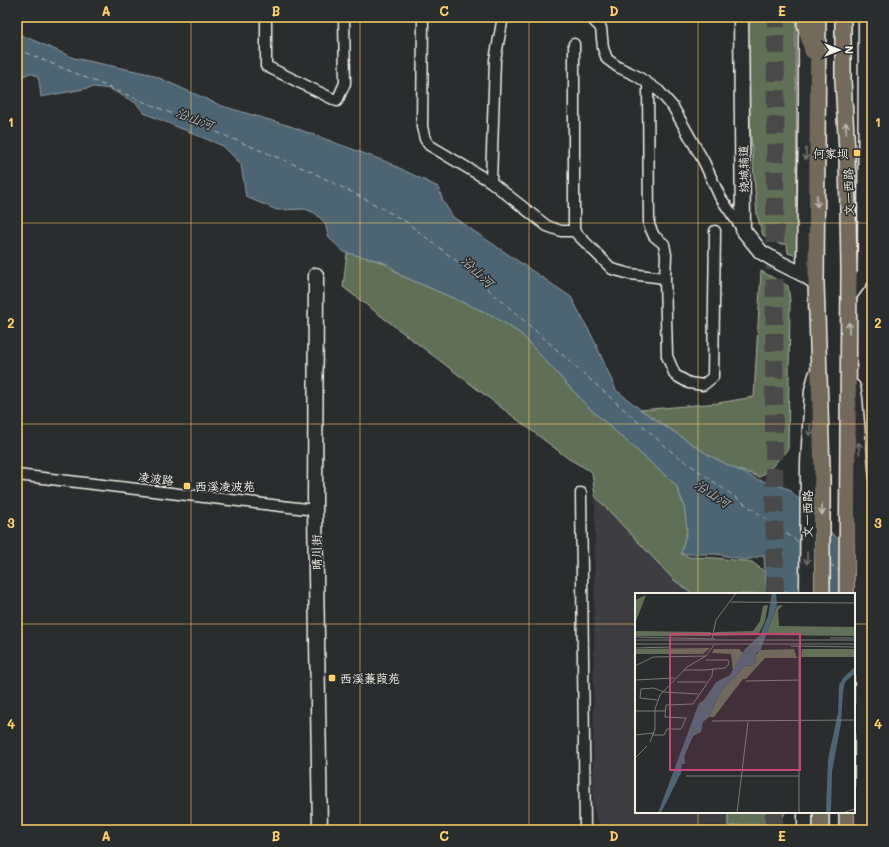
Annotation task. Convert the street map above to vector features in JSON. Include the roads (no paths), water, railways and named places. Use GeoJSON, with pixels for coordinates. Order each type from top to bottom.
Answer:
{"type":"FeatureCollection","features":[{"type":"Feature","properties":{"kind":"main road","name":"绕城辅道"},"geometry":{"type":"LineString","coordinates":[[741,17],[743,230]]}},
{"type":"Feature","properties":{"kind":"main road","name":"文一西路"},"geometry":{"type":"LineString","coordinates":[[843,17],[843,80],[847,153],[849,269],[847,593]]}},
{"type":"Feature","properties":{"kind":"main road"},"geometry":{"type":"LineString","coordinates":[[849,296],[869,274],[866,17]]}},
{"type":"Feature","properties":{"kind":"main road"},"geometry":{"type":"LineString","coordinates":[[743,230],[761,252],[810,279],[806,110],[809,19]]}},
{"type":"Feature","properties":{"kind":"main road"},"geometry":{"type":"LineString","coordinates":[[806,110],[817,70],[809,19]]}},
{"type":"Feature","properties":{"kind":"main road","name":"文一西路"},"geometry":{"type":"LineString","coordinates":[[809,19],[818,50],[810,279],[818,364],[822,470],[822,593]]}},
{"type":"Feature","properties":{"kind":"main road"},"geometry":{"type":"LineString","coordinates":[[849,269],[869,274]]}},
{"type":"Feature","properties":{"kind":"main road","name":"晴川街"},"geometry":{"type":"LineString","coordinates":[[316,275],[315,510],[320,830]]}},
{"type":"Feature","properties":{"kind":"main road","name":"文一西路"},"geometry":{"type":"LineString","coordinates":[[807,593],[808,463],[812,390],[818,364]]}},
{"type":"Feature","properties":{"kind":"main road","name":"文一西路"},"geometry":{"type":"LineString","coordinates":[[849,367],[855,398],[862,487],[862,830]]}},
{"type":"Feature","properties":{"kind":"main road"},"geometry":{"type":"LineString","coordinates":[[804,830],[805,813]]}},
{"type":"Feature","properties":{"kind":"main road"},"geometry":{"type":"LineString","coordinates":[[821,813],[821,830]]}},
{"type":"Feature","properties":{"kind":"main road"},"geometry":{"type":"LineString","coordinates":[[847,813],[847,830]]}},
{"type":"Feature","properties":{"kind":"street"},"geometry":{"type":"LineString","coordinates":[[266,17],[266,66],[337,100],[345,83],[344,17]]}},
{"type":"Feature","properties":{"kind":"street"},"geometry":{"type":"LineString","coordinates":[[423,17],[422,128],[425,139],[429,145],[492,182],[547,226],[561,231],[574,231],[612,269],[630,274],[665,278]]}},
{"type":"Feature","properties":{"kind":"street"},"geometry":{"type":"LineString","coordinates":[[492,182],[495,60],[503,17]]}},
{"type":"Feature","properties":{"kind":"street"},"geometry":{"type":"LineString","coordinates":[[590,17],[600,28]]}},
{"type":"Feature","properties":{"kind":"street"},"geometry":{"type":"LineString","coordinates":[[599,17],[603,48],[607,59],[618,67],[637,76],[659,91],[674,107],[701,156],[720,197],[743,230]]}},
{"type":"Feature","properties":{"kind":"street"},"geometry":{"type":"LineString","coordinates":[[574,44],[574,231]]}},
{"type":"Feature","properties":{"kind":"street"},"geometry":{"type":"LineString","coordinates":[[648,84],[649,225],[654,236],[664,244],[666,255],[665,278],[667,356],[675,375],[689,383],[703,384],[713,377],[715,231]]}},
{"type":"Feature","properties":{"kind":"street","name":"凌波路"},"geometry":{"type":"LineString","coordinates":[[17,475],[315,510]]}},
{"type":"Feature","properties":{"kind":"street"},"geometry":{"type":"LineString","coordinates":[[581,493],[584,830]]}},
{"type":"Feature","properties":{"kind":"water","name":"沿山河"},"geometry":{"type":"Polygon","coordinates":[[[17,33],[74,58],[150,74],[222,106],[290,126],[387,162],[438,187],[443,201],[453,217],[571,297],[594,340],[616,390],[641,410],[710,456],[756,479],[789,489],[872,574],[872,617],[855,612],[855,593],[792,593],[766,586],[764,555],[746,560],[716,554],[681,554],[687,530],[684,505],[676,485],[588,407],[521,334],[492,315],[400,275],[390,265],[344,252],[329,238],[325,223],[315,213],[305,209],[277,210],[246,197],[241,164],[223,146],[144,113],[136,103],[110,89],[94,87],[41,97],[37,76],[30,73],[17,79],[17,33]]]}},
{"type":"Feature","properties":{"kind":"tunnel"},"geometry":{"type":"LineString","coordinates":[[775,593],[774,427],[776,17]]}},
{"type":"Feature","properties":{"kind":"tunnel"},"geometry":{"type":"LineString","coordinates":[[774,813],[774,830]]}},
{"type":"Feature","properties":{"kind":"place","name":"何家坝"},"geometry":{"type":"Point","coordinates":[857,153]}},
{"type":"Feature","properties":{"kind":"place","name":"西溪凌波苑"},"geometry":{"type":"Point","coordinates":[187,486]}},
{"type":"Feature","properties":{"kind":"place","name":"西溪蒹葭苑"},"geometry":{"type":"Point","coordinates":[332,678]}}]}
